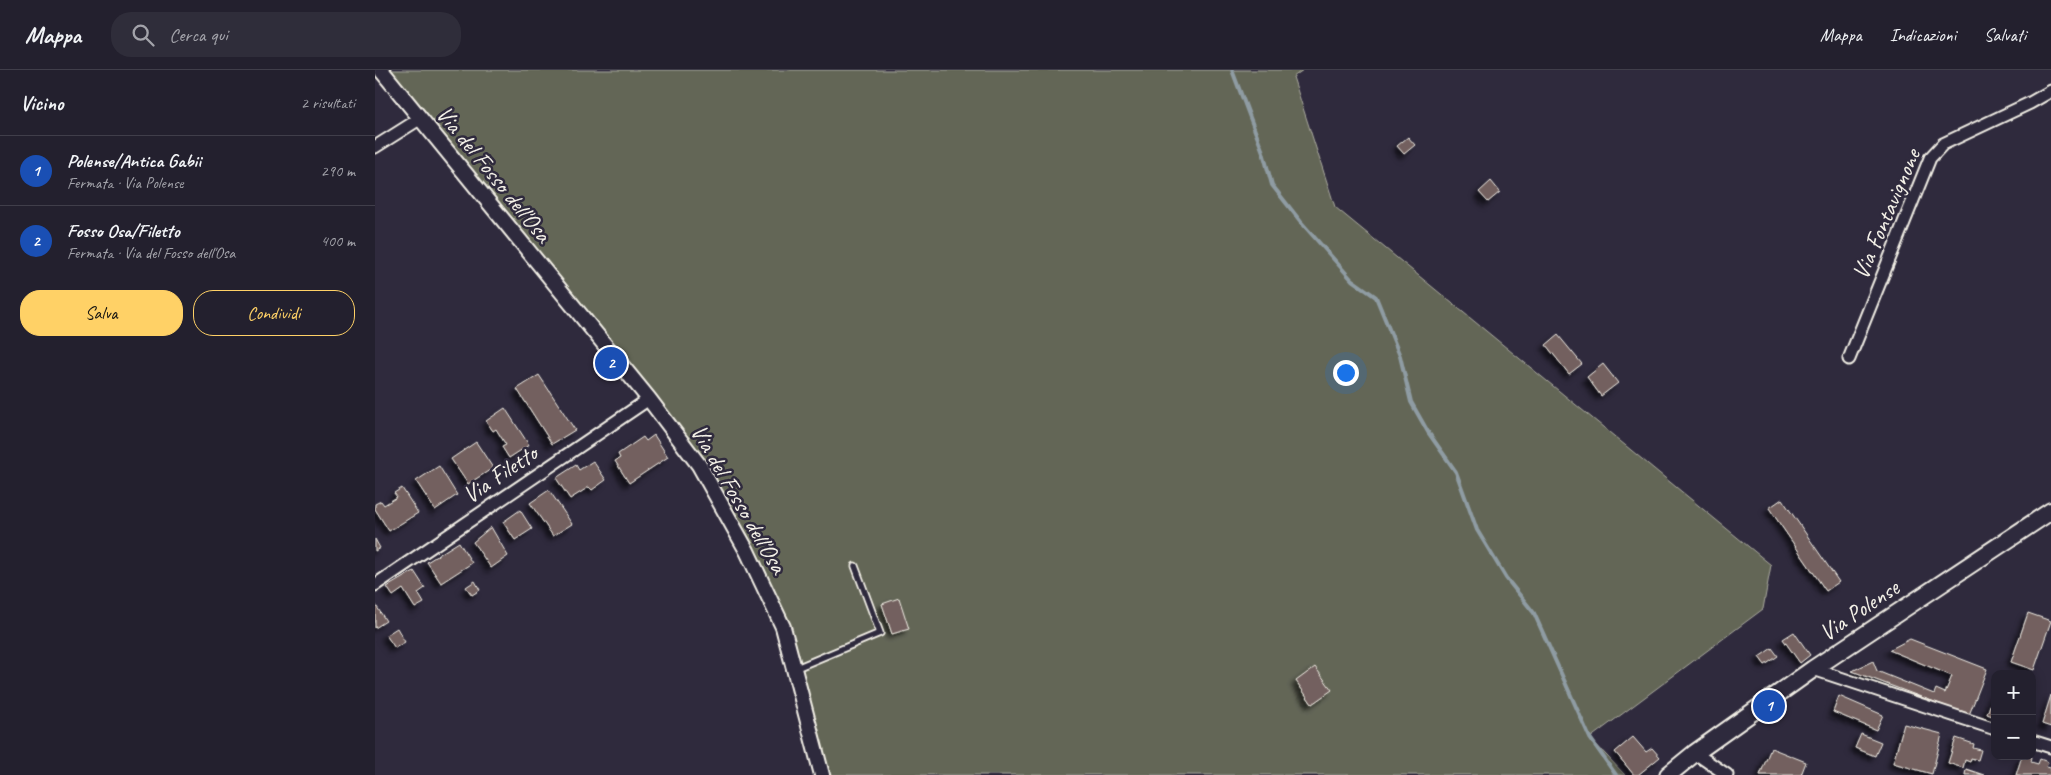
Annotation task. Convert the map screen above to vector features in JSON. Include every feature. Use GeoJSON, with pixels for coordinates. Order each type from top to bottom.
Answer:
{"type":"FeatureCollection","features":[{"type":"Feature","properties":{"kind":"main road","name":"Via Polense"},"geometry":{"type":"LineString","coordinates":[[1667,775],[1813,669],[2051,510]]}},
{"type":"Feature","properties":{"kind":"street","name":"Via del Fosso dell'Osa"},"geometry":{"type":"LineString","coordinates":[[381,70],[649,399],[699,465],[743,543],[783,627],[822,775]]}},
{"type":"Feature","properties":{"kind":"street","name":"Via Fontavignone"},"geometry":{"type":"LineString","coordinates":[[1849,359],[1925,168],[1933,154],[1948,142],[2051,91]]}},
{"type":"Feature","properties":{"kind":"street"},"geometry":{"type":"LineString","coordinates":[[375,147],[421,118]]}},
{"type":"Feature","properties":{"kind":"street","name":"Via Filetto"},"geometry":{"type":"LineString","coordinates":[[375,585],[649,399]]}},
{"type":"Feature","properties":{"kind":"street"},"geometry":{"type":"LineString","coordinates":[[1813,669],[1991,727]]}},
{"type":"Feature","properties":{"kind":"street"},"geometry":{"type":"LineString","coordinates":[[2036,742],[2051,747]]}},
{"type":"Feature","properties":{"kind":"street"},"geometry":{"type":"LineString","coordinates":[[1695,753],[1727,775]]}},
{"type":"Feature","properties":{"kind":"lane"},"geometry":{"type":"LineString","coordinates":[[794,669],[880,633],[855,566]]}},
{"type":"Feature","properties":{"kind":"green space"},"geometry":{"type":"Polygon","coordinates":[[[381,70],[1303,70],[1293,77],[1335,207],[1771,565],[1763,609],[1590,738],[1625,775],[822,775],[783,627],[699,465],[381,70]]]}},
{"type":"Feature","properties":{"kind":"building"},"geometry":{"type":"Polygon","coordinates":[[[1408,137],[1415,145],[1404,154],[1397,146],[1408,137]]]}},
{"type":"Feature","properties":{"kind":"building"},"geometry":{"type":"Polygon","coordinates":[[[1491,181],[1500,192],[1488,202],[1479,192],[1491,181]]]}},
{"type":"Feature","properties":{"kind":"building"},"geometry":{"type":"Polygon","coordinates":[[[1558,335],[1582,364],[1569,374],[1546,345],[1558,335]]]}},
{"type":"Feature","properties":{"kind":"building"},"geometry":{"type":"Polygon","coordinates":[[[1603,364],[1618,383],[1601,396],[1587,377],[1603,364]]]}},
{"type":"Feature","properties":{"kind":"building"},"geometry":{"type":"Polygon","coordinates":[[[539,375],[575,430],[552,444],[517,389],[539,375]]]}},
{"type":"Feature","properties":{"kind":"building"},"geometry":{"type":"Polygon","coordinates":[[[505,408],[529,445],[509,458],[502,447],[506,445],[496,429],[493,431],[486,421],[505,408]]]}},
{"type":"Feature","properties":{"kind":"building"},"geometry":{"type":"Polygon","coordinates":[[[654,435],[668,457],[629,483],[615,461],[620,458],[618,454],[643,437],[646,441],[654,435]]]}},
{"type":"Feature","properties":{"kind":"building"},"geometry":{"type":"Polygon","coordinates":[[[476,442],[493,468],[468,484],[451,459],[476,442]]]}},
{"type":"Feature","properties":{"kind":"building"},"geometry":{"type":"Polygon","coordinates":[[[593,461],[606,480],[592,490],[589,487],[570,499],[556,478],[576,465],[579,470],[593,461]]]}},
{"type":"Feature","properties":{"kind":"building"},"geometry":{"type":"Polygon","coordinates":[[[439,466],[457,495],[435,510],[416,481],[439,466]]]}},
{"type":"Feature","properties":{"kind":"building"},"geometry":{"type":"Polygon","coordinates":[[[402,488],[418,513],[389,531],[375,509],[375,504],[381,501],[384,505],[397,497],[394,493],[402,488]]]}},
{"type":"Feature","properties":{"kind":"building"},"geometry":{"type":"Polygon","coordinates":[[[549,490],[572,524],[553,536],[530,503],[549,490]]]}},
{"type":"Feature","properties":{"kind":"building"},"geometry":{"type":"Polygon","coordinates":[[[1782,499],[1839,582],[1826,591],[1769,508],[1782,499]]]}},
{"type":"Feature","properties":{"kind":"building"},"geometry":{"type":"Polygon","coordinates":[[[520,510],[532,529],[515,540],[503,522],[520,510]]]}},
{"type":"Feature","properties":{"kind":"building"},"geometry":{"type":"Polygon","coordinates":[[[491,527],[508,556],[491,568],[473,542],[491,527]]]}},
{"type":"Feature","properties":{"kind":"building"},"geometry":{"type":"Polygon","coordinates":[[[375,539],[380,548],[375,551],[375,539]]]}},
{"type":"Feature","properties":{"kind":"building"},"geometry":{"type":"Polygon","coordinates":[[[459,542],[472,563],[441,583],[427,562],[459,542]]]}},
{"type":"Feature","properties":{"kind":"building"},"geometry":{"type":"Polygon","coordinates":[[[414,571],[425,588],[418,593],[424,603],[415,608],[403,589],[393,596],[387,587],[414,571]]]}},
{"type":"Feature","properties":{"kind":"building"},"geometry":{"type":"Polygon","coordinates":[[[475,581],[480,590],[472,595],[466,587],[475,581]]]}},
{"type":"Feature","properties":{"kind":"building"},"geometry":{"type":"Polygon","coordinates":[[[899,598],[909,629],[892,634],[882,604],[899,598]]]}},
{"type":"Feature","properties":{"kind":"building"},"geometry":{"type":"Polygon","coordinates":[[[375,604],[386,621],[375,628],[375,604]]]}},
{"type":"Feature","properties":{"kind":"building"},"geometry":{"type":"Polygon","coordinates":[[[2028,613],[2051,621],[2034,670],[2011,662],[2028,613]]]}},
{"type":"Feature","properties":{"kind":"building"},"geometry":{"type":"Polygon","coordinates":[[[397,628],[405,642],[395,648],[386,635],[397,628]]]}},
{"type":"Feature","properties":{"kind":"building"},"geometry":{"type":"Polygon","coordinates":[[[1794,632],[1810,655],[1800,663],[1783,639],[1794,632]]]}},
{"type":"Feature","properties":{"kind":"building"},"geometry":{"type":"Polygon","coordinates":[[[1910,639],[1987,669],[1969,715],[1852,671],[1873,661],[1877,671],[1934,694],[1936,689],[1945,693],[1952,676],[1889,650],[1910,639]]]}},
{"type":"Feature","properties":{"kind":"building"},"geometry":{"type":"Polygon","coordinates":[[[1772,648],[1778,656],[1765,665],[1759,657],[1772,648]]]}},
{"type":"Feature","properties":{"kind":"building"},"geometry":{"type":"Polygon","coordinates":[[[1315,667],[1332,690],[1312,704],[1296,681],[1315,667]]]}},
{"type":"Feature","properties":{"kind":"building"},"geometry":{"type":"Polygon","coordinates":[[[2051,695],[2051,727],[2042,724],[2051,695]]]}},
{"type":"Feature","properties":{"kind":"building"},"geometry":{"type":"Polygon","coordinates":[[[1839,696],[1883,715],[1876,730],[1833,712],[1839,696]]]}},
{"type":"Feature","properties":{"kind":"building"},"geometry":{"type":"Polygon","coordinates":[[[1991,702],[1991,716],[1987,714],[1991,702]]]}},
{"type":"Feature","properties":{"kind":"building"},"geometry":{"type":"Polygon","coordinates":[[[1904,724],[1942,734],[1932,774],[1893,763],[1904,724]]]}},
{"type":"Feature","properties":{"kind":"building"},"geometry":{"type":"Polygon","coordinates":[[[1861,734],[1881,742],[1875,756],[1855,748],[1861,734]]]}},
{"type":"Feature","properties":{"kind":"building"},"geometry":{"type":"Polygon","coordinates":[[[1633,737],[1646,752],[1652,748],[1660,757],[1638,775],[1634,775],[1615,752],[1633,737]]]}},
{"type":"Feature","properties":{"kind":"building"},"geometry":{"type":"Polygon","coordinates":[[[1956,738],[1974,744],[1973,748],[1981,750],[1978,760],[1971,758],[1970,762],[1965,760],[1963,768],[1948,763],[1956,738]]]}},
{"type":"Feature","properties":{"kind":"building"},"geometry":{"type":"Polygon","coordinates":[[[1771,748],[1806,762],[1801,775],[1760,775],[1771,748]]]}},
{"type":"Feature","properties":{"kind":"building"},"geometry":{"type":"Polygon","coordinates":[[[2040,759],[2048,762],[2046,767],[2051,768],[2051,775],[2016,775],[2021,760],[2031,760],[2031,762],[2038,764],[2040,759]]]}},
{"type":"Feature","properties":{"kind":"building"},"geometry":{"type":"Polygon","coordinates":[[[1966,769],[1984,775],[1965,775],[1966,769]]]}},
{"type":"Feature","properties":{"kind":"waterway"},"geometry":{"type":"LineString","coordinates":[[1232,70],[1263,152],[1272,185],[1301,222],[1352,280],[1376,297],[1400,356],[1411,402],[1428,432],[1456,472],[1477,530],[1506,578],[1534,613],[1590,738],[1616,775]]}},
{"type":"Feature","properties":{"kind":"place","name":"Fosso Osa/Filetto"},"geometry":{"type":"Point","coordinates":[611,363]}},
{"type":"Feature","properties":{"kind":"place","name":"Polense/Antica Gabii"},"geometry":{"type":"Point","coordinates":[1769,706]}}]}
